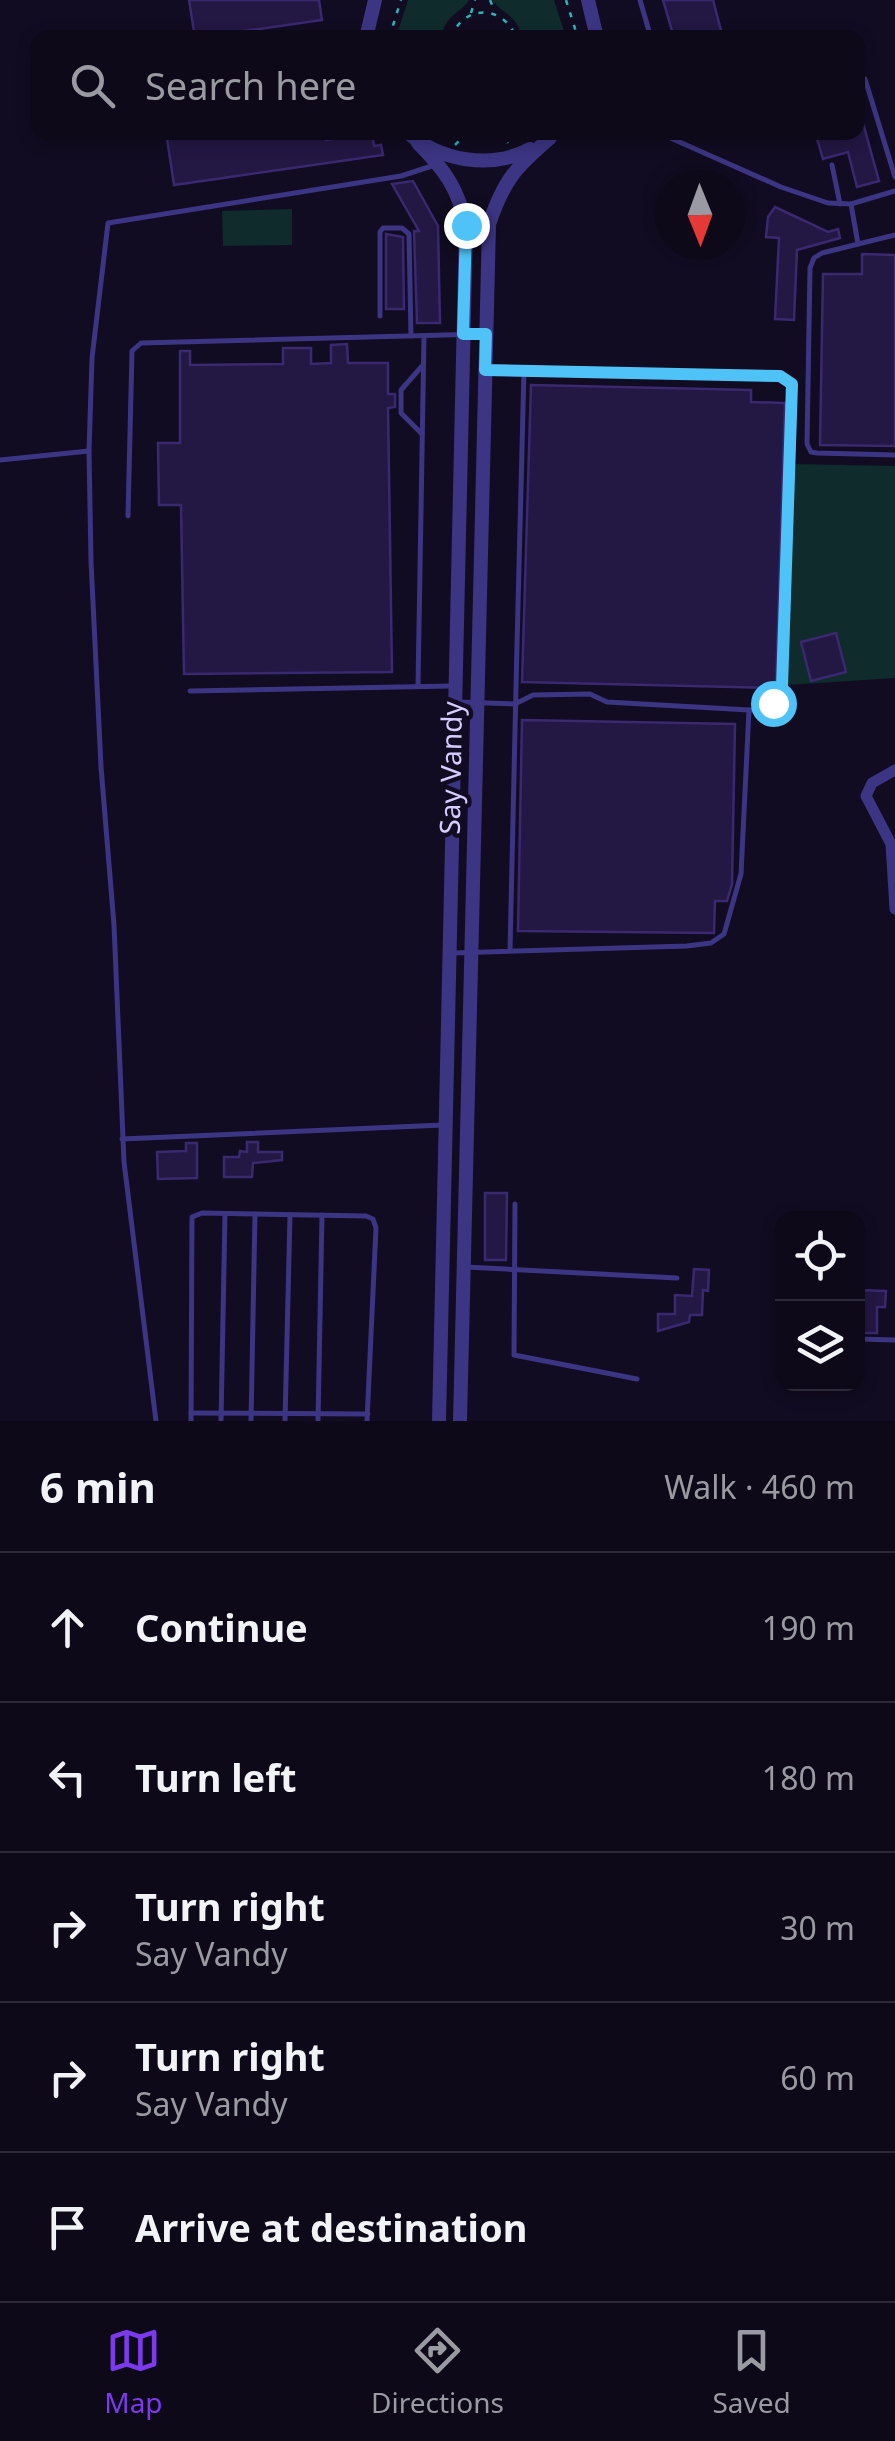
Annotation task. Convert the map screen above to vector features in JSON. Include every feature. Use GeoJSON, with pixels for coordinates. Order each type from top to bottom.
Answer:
{"type":"FeatureCollection","features":[{"type":"Feature","properties":{"kind":"street"},"geometry":{"type":"LineString","coordinates":[[368,30],[375,0]]}},
{"type":"Feature","properties":{"kind":"street"},"geometry":{"type":"LineString","coordinates":[[588,0],[595,30]]}},
{"type":"Feature","properties":{"kind":"street","name":"Say Vandy"},"geometry":{"type":"LineString","coordinates":[[416,140],[444,160],[460,197],[466,225],[439,1421]]}},
{"type":"Feature","properties":{"kind":"street"},"geometry":{"type":"LineString","coordinates":[[444,160],[485,161],[520,155],[546,140]]}},
{"type":"Feature","properties":{"kind":"street","name":"Say Vandy"},"geometry":{"type":"LineString","coordinates":[[460,1421],[488,224],[502,187],[521,162],[548,140]]}},
{"type":"Feature","properties":{"kind":"street"},"geometry":{"type":"LineString","coordinates":[[895,770],[872,783],[866,796],[891,844],[895,908]]}},
{"type":"Feature","properties":{"kind":"lane"},"geometry":{"type":"LineString","coordinates":[[640,0],[649,30]]}},
{"type":"Feature","properties":{"kind":"lane"},"geometry":{"type":"LineString","coordinates":[[865,78],[895,177]]}},
{"type":"Feature","properties":{"kind":"lane"},"geometry":{"type":"LineString","coordinates":[[676,140],[815,200],[852,204],[895,191]]}},
{"type":"Feature","properties":{"kind":"lane"},"geometry":{"type":"LineString","coordinates":[[156,1421],[122,1140],[114,926],[92,598],[92,358],[108,223],[402,176],[444,160]]}},
{"type":"Feature","properties":{"kind":"lane"},"geometry":{"type":"LineString","coordinates":[[832,165],[840,204]]}},
{"type":"Feature","properties":{"kind":"lane"},"geometry":{"type":"LineString","coordinates":[[852,204],[858,244]]}},
{"type":"Feature","properties":{"kind":"lane"},"geometry":{"type":"LineString","coordinates":[[380,316],[380,232],[383,228],[402,228],[409,234],[411,336]]}},
{"type":"Feature","properties":{"kind":"lane"},"geometry":{"type":"LineString","coordinates":[[895,235],[814,258],[810,268],[807,444],[817,454],[895,456]]}},
{"type":"Feature","properties":{"kind":"lane"},"geometry":{"type":"LineString","coordinates":[[128,516],[132,351],[141,342],[486,334]]}},
{"type":"Feature","properties":{"kind":"lane"},"geometry":{"type":"LineString","coordinates":[[418,686],[424,336]]}},
{"type":"Feature","properties":{"kind":"lane"},"geometry":{"type":"LineString","coordinates":[[422,434],[400,413],[401,390],[424,365]]}},
{"type":"Feature","properties":{"kind":"lane"},"geometry":{"type":"LineString","coordinates":[[454,702],[516,704],[533,695],[590,694],[606,702],[764,710],[782,687],[792,384],[780,376],[485,370]]}},
{"type":"Feature","properties":{"kind":"lane"},"geometry":{"type":"LineString","coordinates":[[510,950],[524,370]]}},
{"type":"Feature","properties":{"kind":"lane"},"geometry":{"type":"LineString","coordinates":[[0,460],[89,452]]}},
{"type":"Feature","properties":{"kind":"lane"},"geometry":{"type":"LineString","coordinates":[[190,691],[454,686]]}},
{"type":"Feature","properties":{"kind":"lane"},"geometry":{"type":"LineString","coordinates":[[450,953],[686,946],[711,943],[724,934],[741,874],[750,710]]}},
{"type":"Feature","properties":{"kind":"lane"},"geometry":{"type":"LineString","coordinates":[[122,1140],[446,1125]]}},
{"type":"Feature","properties":{"kind":"lane"},"geometry":{"type":"LineString","coordinates":[[515,1204],[514,1355],[636,1379]]}},
{"type":"Feature","properties":{"kind":"lane"},"geometry":{"type":"LineString","coordinates":[[191,1421],[192,1217],[202,1212],[366,1216],[373,1220],[376,1228],[368,1418],[221,1417],[192,1413]]}},
{"type":"Feature","properties":{"kind":"lane"},"geometry":{"type":"LineString","coordinates":[[221,1417],[225,1213]]}},
{"type":"Feature","properties":{"kind":"lane"},"geometry":{"type":"LineString","coordinates":[[251,1417],[255,1214]]}},
{"type":"Feature","properties":{"kind":"lane"},"geometry":{"type":"LineString","coordinates":[[285,1417],[290,1214]]}},
{"type":"Feature","properties":{"kind":"lane"},"geometry":{"type":"LineString","coordinates":[[318,1417],[322,1215]]}},
{"type":"Feature","properties":{"kind":"lane"},"geometry":{"type":"LineString","coordinates":[[463,1267],[677,1278]]}},
{"type":"Feature","properties":{"kind":"lane"},"geometry":{"type":"LineString","coordinates":[[865,1340],[895,1340]]}},
{"type":"Feature","properties":{"kind":"path"},"geometry":{"type":"LineString","coordinates":[[392,30],[401,0]]}},
{"type":"Feature","properties":{"kind":"path"},"geometry":{"type":"LineString","coordinates":[[470,14],[474,0]]}},
{"type":"Feature","properties":{"kind":"path"},"geometry":{"type":"LineString","coordinates":[[490,0],[496,14]]}},
{"type":"Feature","properties":{"kind":"path"},"geometry":{"type":"LineString","coordinates":[[566,0],[575,30]]}},
{"type":"Feature","properties":{"kind":"path"},"geometry":{"type":"LineString","coordinates":[[454,30],[458,22],[482,11],[496,14],[513,30]]}},
{"type":"Feature","properties":{"kind":"green space"},"geometry":{"type":"Polygon","coordinates":[[[408,0],[469,0],[443,30],[398,30],[408,0]]]}},
{"type":"Feature","properties":{"kind":"green space"},"geometry":{"type":"Polygon","coordinates":[[[492,0],[554,0],[564,30],[519,30],[492,0]]]}},
{"type":"Feature","properties":{"kind":"green space"},"geometry":{"type":"Polygon","coordinates":[[[292,209],[292,245],[223,246],[222,211],[292,209]]]}},
{"type":"Feature","properties":{"kind":"green space"},"geometry":{"type":"Polygon","coordinates":[[[793,464],[895,466],[895,678],[788,685],[793,464]]]}},
{"type":"Feature","properties":{"kind":"building"},"geometry":{"type":"Polygon","coordinates":[[[189,0],[319,0],[322,20],[251,30],[194,30],[189,0]]]}},
{"type":"Feature","properties":{"kind":"building"},"geometry":{"type":"Polygon","coordinates":[[[663,0],[713,0],[721,30],[672,30],[663,0]]]}},
{"type":"Feature","properties":{"kind":"building"},"geometry":{"type":"Polygon","coordinates":[[[865,130],[879,181],[857,187],[848,152],[823,159],[817,140],[865,140],[865,130]]]}},
{"type":"Feature","properties":{"kind":"building"},"geometry":{"type":"Polygon","coordinates":[[[167,140],[373,140],[374,146],[381,145],[383,155],[174,185],[167,140]]]}},
{"type":"Feature","properties":{"kind":"building"},"geometry":{"type":"Polygon","coordinates":[[[413,181],[438,226],[440,323],[417,323],[414,231],[419,231],[392,184],[413,181]]]}},
{"type":"Feature","properties":{"kind":"building"},"geometry":{"type":"Polygon","coordinates":[[[775,207],[828,232],[838,229],[840,238],[797,250],[794,320],[775,319],[779,238],[766,237],[768,217],[775,207]]]}},
{"type":"Feature","properties":{"kind":"building"},"geometry":{"type":"Polygon","coordinates":[[[386,234],[403,237],[404,309],[386,309],[386,234]]]}},
{"type":"Feature","properties":{"kind":"building"},"geometry":{"type":"Polygon","coordinates":[[[862,254],[895,255],[895,446],[820,445],[823,274],[862,274],[862,254]]]}},
{"type":"Feature","properties":{"kind":"building"},"geometry":{"type":"Polygon","coordinates":[[[347,344],[348,363],[388,363],[388,394],[395,394],[395,407],[388,408],[392,672],[184,674],[181,505],[159,505],[158,443],[180,443],[180,351],[190,351],[190,365],[283,364],[283,348],[311,348],[311,364],[331,363],[331,345],[347,344]]]}},
{"type":"Feature","properties":{"kind":"building"},"geometry":{"type":"Polygon","coordinates":[[[531,385],[751,390],[751,402],[785,403],[773,688],[522,682],[531,385]]]}},
{"type":"Feature","properties":{"kind":"building"},"geometry":{"type":"Polygon","coordinates":[[[836,633],[846,672],[811,681],[801,642],[836,633]]]}},
{"type":"Feature","properties":{"kind":"building"},"geometry":{"type":"Polygon","coordinates":[[[522,720],[735,724],[732,884],[727,901],[715,901],[714,933],[518,931],[522,720]]]}},
{"type":"Feature","properties":{"kind":"building"},"geometry":{"type":"Polygon","coordinates":[[[247,1142],[258,1142],[258,1152],[282,1152],[282,1160],[253,1163],[252,1177],[224,1177],[224,1157],[239,1157],[240,1151],[247,1152],[247,1142]]]}},
{"type":"Feature","properties":{"kind":"building"},"geometry":{"type":"Polygon","coordinates":[[[186,1143],[197,1143],[197,1178],[158,1179],[157,1152],[186,1151],[186,1143]]]}},
{"type":"Feature","properties":{"kind":"building"},"geometry":{"type":"Polygon","coordinates":[[[485,1193],[507,1193],[506,1260],[485,1260],[485,1193]]]}},
{"type":"Feature","properties":{"kind":"building"},"geometry":{"type":"Polygon","coordinates":[[[694,1269],[709,1270],[702,1315],[690,1315],[689,1322],[658,1331],[658,1314],[675,1314],[675,1295],[692,1296],[694,1269]]]}},
{"type":"Feature","properties":{"kind":"building"},"geometry":{"type":"Polygon","coordinates":[[[865,1290],[886,1291],[885,1307],[877,1307],[877,1333],[865,1333],[865,1290]]]}},
{"type":"Feature","properties":{"kind":"route"},"geometry":{"type":"LineString","coordinates":[[466,225],[463,334],[486,334],[485,370],[780,376],[792,384],[782,687],[773,703]]}}]}
